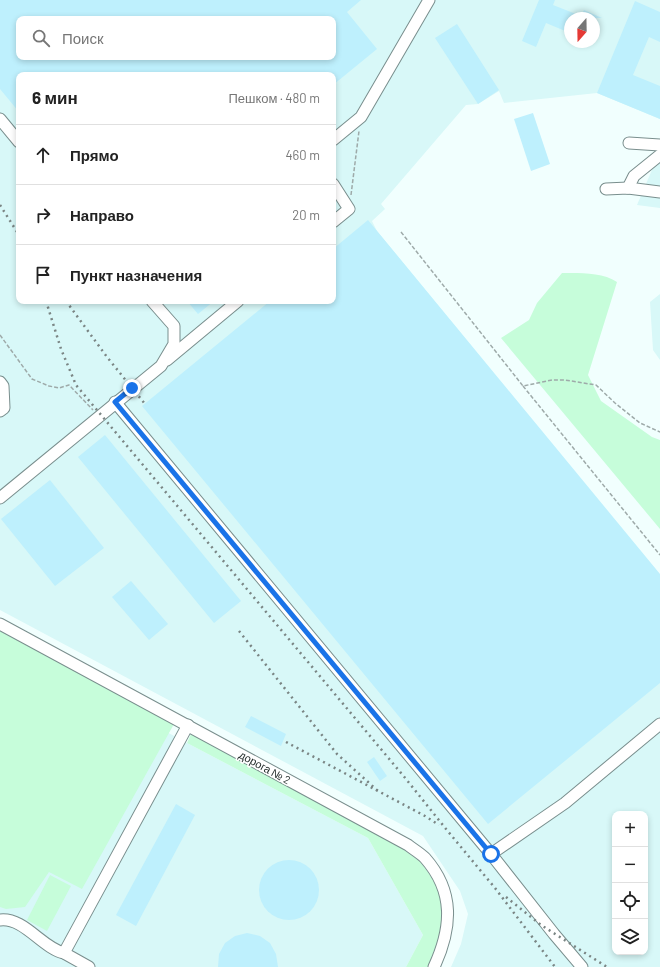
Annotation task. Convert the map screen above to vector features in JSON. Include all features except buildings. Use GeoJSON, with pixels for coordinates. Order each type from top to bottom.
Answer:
{"type":"FeatureCollection","features":[{"type":"Feature","properties":{"kind":"street"},"geometry":{"type":"LineString","coordinates":[[336,138],[361,117],[429,0]]}},
{"type":"Feature","properties":{"kind":"street"},"geometry":{"type":"LineString","coordinates":[[0,119],[16,138]]}},
{"type":"Feature","properties":{"kind":"street"},"geometry":{"type":"LineString","coordinates":[[629,143],[660,145]]}},
{"type":"Feature","properties":{"kind":"street"},"geometry":{"type":"LineString","coordinates":[[628,188],[634,176],[660,155]]}},
{"type":"Feature","properties":{"kind":"street"},"geometry":{"type":"LineString","coordinates":[[336,188],[349,208],[336,219]]}},
{"type":"Feature","properties":{"kind":"street"},"geometry":{"type":"LineString","coordinates":[[606,189],[628,188],[660,192]]}},
{"type":"Feature","properties":{"kind":"street"},"geometry":{"type":"LineString","coordinates":[[155,304],[174,326],[174,344],[160,366]]}},
{"type":"Feature","properties":{"kind":"street"},"geometry":{"type":"LineString","coordinates":[[0,498],[234,304]]}},
{"type":"Feature","properties":{"kind":"street"},"geometry":{"type":"LineString","coordinates":[[0,382],[3,386],[4,408],[0,411]]}},
{"type":"Feature","properties":{"kind":"street"},"geometry":{"type":"LineString","coordinates":[[115,402],[491,854],[582,967]]}},
{"type":"Feature","properties":{"kind":"street","name":"дорога № 2"},"geometry":{"type":"LineString","coordinates":[[0,624],[408,845],[424,857],[442,884],[446,900],[448,921],[444,939],[434,967]]}},
{"type":"Feature","properties":{"kind":"street"},"geometry":{"type":"LineString","coordinates":[[491,854],[565,803],[660,724]]}},
{"type":"Feature","properties":{"kind":"street"},"geometry":{"type":"LineString","coordinates":[[64,953],[188,725]]}},
{"type":"Feature","properties":{"kind":"street"},"geometry":{"type":"LineString","coordinates":[[0,920],[7,919],[28,930],[56,952],[64,953],[89,967]]}},
{"type":"Feature","properties":{"kind":"path"},"geometry":{"type":"LineString","coordinates":[[349,208],[361,117]]}},
{"type":"Feature","properties":{"kind":"path"},"geometry":{"type":"LineString","coordinates":[[401,232],[660,555]]}},
{"type":"Feature","properties":{"kind":"path"},"geometry":{"type":"LineString","coordinates":[[0,335],[32,379],[49,386],[59,388],[69,385],[98,416]]}},
{"type":"Feature","properties":{"kind":"path"},"geometry":{"type":"LineString","coordinates":[[523,386],[552,380],[565,380],[596,385],[615,403],[640,423],[660,432]]}},
{"type":"Feature","properties":{"kind":"shaded area"},"geometry":{"type":"Polygon","coordinates":[[[0,0],[660,0],[660,119],[597,93],[504,103],[499,91],[478,104],[466,105],[381,204],[385,209],[372,221],[377,231],[660,576],[660,967],[451,967],[461,944],[468,914],[460,891],[423,836],[0,610],[0,0]]]}},
{"type":"Feature","properties":{"kind":"shaded area"},"geometry":{"type":"Polygon","coordinates":[[[660,151],[660,208],[637,205],[660,151]]]}},
{"type":"Feature","properties":{"kind":"shaded area"},"geometry":{"type":"Polygon","coordinates":[[[660,294],[660,360],[653,350],[650,302],[660,294]]]}},
{"type":"Feature","properties":{"kind":"shaded area"},"geometry":{"type":"Polygon","coordinates":[[[90,690],[187,743],[368,838],[423,935],[406,967],[0,967],[0,849],[90,690]]]}},
{"type":"Feature","properties":{"kind":"green space"},"geometry":{"type":"Polygon","coordinates":[[[562,273],[583,273],[605,276],[617,282],[588,375],[601,401],[652,437],[660,440],[660,529],[501,338],[529,320],[537,303],[562,273]]]}},
{"type":"Feature","properties":{"kind":"green space"},"geometry":{"type":"Polygon","coordinates":[[[0,631],[174,724],[82,889],[49,872],[25,907],[6,909],[0,907],[0,631]]]}},
{"type":"Feature","properties":{"kind":"green space"},"geometry":{"type":"Polygon","coordinates":[[[191,734],[400,847],[421,862],[439,888],[443,914],[440,935],[428,967],[406,967],[423,935],[368,838],[187,743],[191,734]]]}},
{"type":"Feature","properties":{"kind":"green space"},"geometry":{"type":"Polygon","coordinates":[[[50,875],[71,886],[47,931],[27,920],[50,875]]]}},
{"type":"Feature","properties":{"kind":"railway"},"geometry":{"type":"LineString","coordinates":[[0,205],[16,230]]}},
{"type":"Feature","properties":{"kind":"railway"},"geometry":{"type":"LineString","coordinates":[[47,304],[61,349],[76,385],[406,779],[495,888],[555,967]]}},
{"type":"Feature","properties":{"kind":"railway"},"geometry":{"type":"LineString","coordinates":[[68,304],[107,357],[145,404]]}},
{"type":"Feature","properties":{"kind":"railway"},"geometry":{"type":"LineString","coordinates":[[239,631],[337,754],[378,791]]}},
{"type":"Feature","properties":{"kind":"railway"},"geometry":{"type":"LineString","coordinates":[[286,742],[425,816],[439,825]]}},
{"type":"Feature","properties":{"kind":"railway"},"geometry":{"type":"LineString","coordinates":[[506,897],[541,925],[607,967]]}},
{"type":"Feature","properties":{"kind":"route"},"geometry":{"type":"LineString","coordinates":[[132,388],[115,402],[491,854]]}}]}
